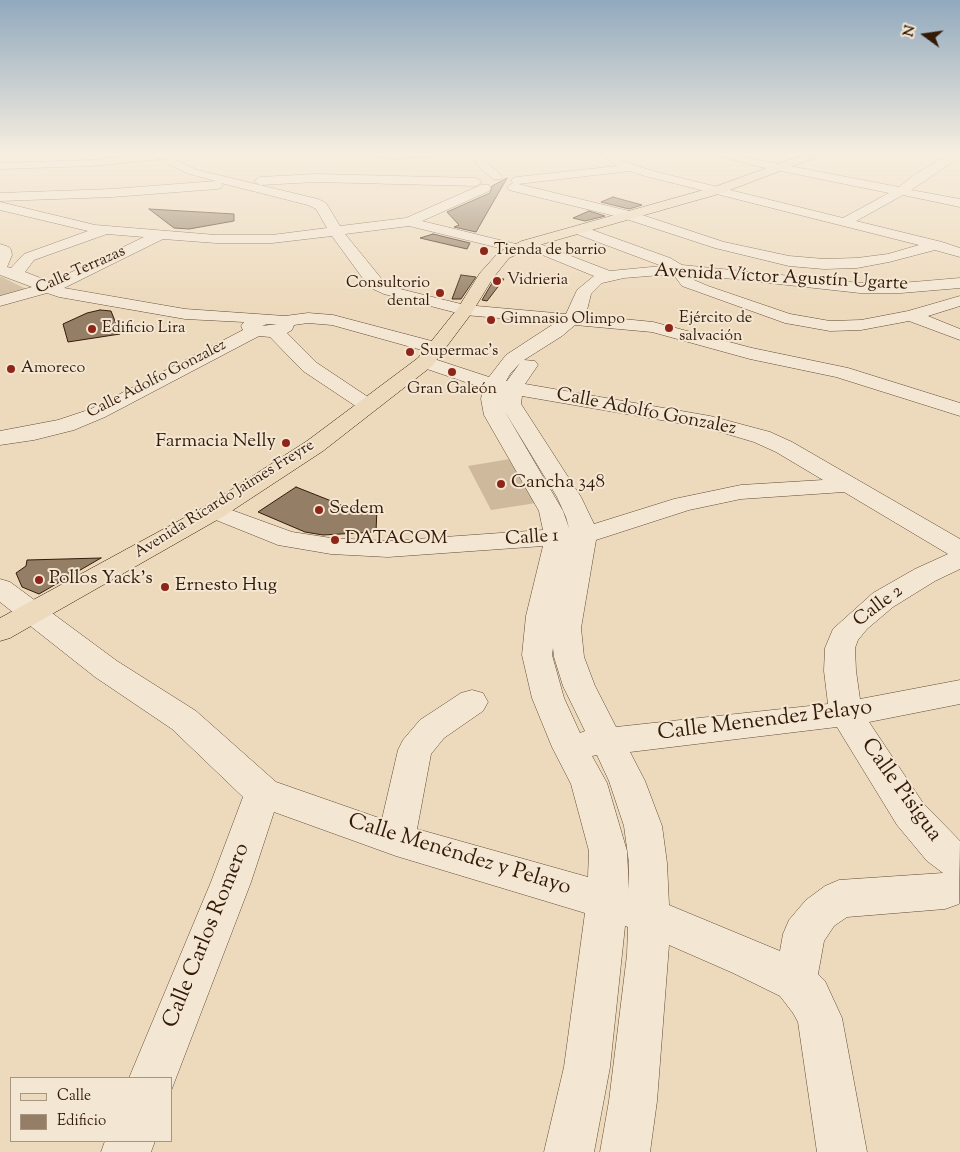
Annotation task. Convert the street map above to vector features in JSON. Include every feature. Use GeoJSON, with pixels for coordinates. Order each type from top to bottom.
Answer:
{"type":"FeatureCollection","features":[{"type":"Feature","properties":{"kind":"main road","name":"Avenida Ricardo Jaimes Freyre"},"geometry":{"type":"LineString","coordinates":[[0,631],[214,510],[315,446],[430,355],[465,310],[498,259],[521,246],[661,206]]}},
{"type":"Feature","properties":{"kind":"street"},"geometry":{"type":"LineString","coordinates":[[0,206],[64,223],[105,230],[216,239],[272,239],[409,222],[521,246],[609,276]]}},
{"type":"Feature","properties":{"kind":"street"},"geometry":{"type":"LineString","coordinates":[[323,206],[334,230],[370,277],[379,286],[413,297],[465,310],[637,324],[667,330],[750,353],[841,372],[960,410]]}},
{"type":"Feature","properties":{"kind":"street"},"geometry":{"type":"LineString","coordinates":[[409,222],[441,206]]}},
{"type":"Feature","properties":{"kind":"street"},"geometry":{"type":"LineString","coordinates":[[594,206],[720,245],[759,255],[806,263],[857,263],[889,258],[937,246]]}},
{"type":"Feature","properties":{"kind":"street"},"geometry":{"type":"LineString","coordinates":[[781,206],[960,252]]}},
{"type":"Feature","properties":{"kind":"street"},"geometry":{"type":"LineString","coordinates":[[845,222],[875,206]]}},
{"type":"Feature","properties":{"kind":"street"},"geometry":{"type":"LineString","coordinates":[[5,270],[29,257],[105,230]]}},
{"type":"Feature","properties":{"kind":"street"},"geometry":{"type":"LineString","coordinates":[[579,230],[665,261],[680,273],[688,283],[702,289],[785,318],[807,323],[847,326],[911,316],[960,301]]}},
{"type":"Feature","properties":{"kind":"street","name":"Calle Terrazas"},"geometry":{"type":"LineString","coordinates":[[0,301],[48,288],[160,235]]}},
{"type":"Feature","properties":{"kind":"street"},"geometry":{"type":"LineString","coordinates":[[0,248],[4,250],[5,270]]}},
{"type":"Feature","properties":{"kind":"street"},"geometry":{"type":"LineString","coordinates":[[5,270],[48,288],[157,311],[269,326],[310,367],[367,405]]}},
{"type":"Feature","properties":{"kind":"street","name":"Avenida Víctor Agustín Ugarte"},"geometry":{"type":"LineString","coordinates":[[581,320],[578,310],[583,293],[596,280],[624,273],[720,272],[860,288],[901,288],[960,283]]}},
{"type":"Feature","properties":{"kind":"street","name":"Avenida Víctor Agustín Ugarte"},"geometry":{"type":"LineString","coordinates":[[503,387],[528,366],[576,334],[581,320],[602,289],[631,278],[680,273],[862,294],[907,295],[960,292]]}},
{"type":"Feature","properties":{"kind":"street"},"geometry":{"type":"LineString","coordinates":[[911,316],[960,335]]}},
{"type":"Feature","properties":{"kind":"street","name":"Calle Adolfo Gonzalez"},"geometry":{"type":"LineString","coordinates":[[0,438],[34,433],[66,425],[98,413],[269,326],[308,318],[333,320],[430,355],[503,387],[674,415],[738,429],[784,447],[960,550]]}},
{"type":"Feature","properties":{"kind":"street"},"geometry":{"type":"LineString","coordinates":[[503,387],[517,416],[569,497],[579,517],[541,616],[536,655],[548,698],[569,747],[589,783],[603,826],[608,851],[606,901],[587,1067],[569,1152]]}},
{"type":"Feature","properties":{"kind":"street","name":"Calle 1"},"geometry":{"type":"LineString","coordinates":[[214,510],[287,539],[331,546],[388,549],[571,536],[683,504],[741,492],[849,485]]}},
{"type":"Feature","properties":{"kind":"street"},"geometry":{"type":"LineString","coordinates":[[571,536],[566,628],[569,657],[579,686],[627,781],[643,826],[648,863],[648,955],[633,1101],[625,1152]]}},
{"type":"Feature","properties":{"kind":"street","name":"Calle 2"},"geometry":{"type":"LineString","coordinates":[[846,714],[840,671],[840,648],[844,636],[883,600],[925,575],[960,559]]}},
{"type":"Feature","properties":{"kind":"street","name":"Calle Menéndez y Pelayo"},"geometry":{"type":"LineString","coordinates":[[0,588],[106,669],[184,720],[263,793],[396,840],[606,901],[649,916],[748,958],[795,981],[809,997],[820,1018],[842,1152]]}},
{"type":"Feature","properties":{"kind":"street","name":"Calle Menendez Pelayo"},"geometry":{"type":"LineString","coordinates":[[569,747],[606,741],[846,714],[960,692]]}},
{"type":"Feature","properties":{"kind":"street"},"geometry":{"type":"LineString","coordinates":[[396,840],[416,750],[432,729],[472,702]]}},
{"type":"Feature","properties":{"kind":"street","name":"Calle Pisigua"},"geometry":{"type":"LineString","coordinates":[[846,714],[910,814],[941,849],[952,877]]}},
{"type":"Feature","properties":{"kind":"street","name":"Calle Carlos Romero"},"geometry":{"type":"LineString","coordinates":[[153,1077],[231,882],[263,793]]}},
{"type":"Feature","properties":{"kind":"street"},"geometry":{"type":"LineString","coordinates":[[795,981],[804,934],[820,913],[839,899],[952,877]]}},
{"type":"Feature","properties":{"kind":"shaded area"},"geometry":{"type":"Polygon","coordinates":[[[0,277],[2,277],[28,290],[0,300],[0,277]]]}},
{"type":"Feature","properties":{"kind":"shaded area","name":"Cancha 348"},"geometry":{"type":"Polygon","coordinates":[[[510,459],[536,503],[491,510],[468,466],[510,459]]]}},
{"type":"Feature","properties":{"kind":"building"},"geometry":{"type":"Polygon","coordinates":[[[461,206],[491,206],[476,232],[454,227],[459,225],[447,212],[461,206]]]}},
{"type":"Feature","properties":{"kind":"building"},"geometry":{"type":"Polygon","coordinates":[[[616,206],[640,206],[629,209],[616,206]]]}},
{"type":"Feature","properties":{"kind":"building"},"geometry":{"type":"Polygon","coordinates":[[[149,209],[234,214],[234,221],[189,229],[174,228],[149,209]]]}},
{"type":"Feature","properties":{"kind":"building"},"geometry":{"type":"Polygon","coordinates":[[[589,211],[605,216],[585,221],[573,218],[589,211]]]}},
{"type":"Feature","properties":{"kind":"building"},"geometry":{"type":"Polygon","coordinates":[[[433,234],[470,243],[467,249],[420,238],[433,234]]]}},
{"type":"Feature","properties":{"kind":"building"},"geometry":{"type":"Polygon","coordinates":[[[461,275],[476,277],[461,299],[452,299],[461,275]]]}},
{"type":"Feature","properties":{"kind":"building"},"geometry":{"type":"Polygon","coordinates":[[[495,278],[504,279],[487,301],[482,300],[495,278]]]}},
{"type":"Feature","properties":{"kind":"building","name":"Edificio Lira"},"geometry":{"type":"Polygon","coordinates":[[[100,310],[111,311],[120,334],[68,342],[63,324],[87,313],[100,310]]]}},
{"type":"Feature","properties":{"kind":"building","name":"Sedem"},"geometry":{"type":"Polygon","coordinates":[[[296,487],[349,508],[377,507],[376,532],[323,535],[305,532],[258,512],[296,487]]]}},
{"type":"Feature","properties":{"kind":"building"},"geometry":{"type":"Polygon","coordinates":[[[101,558],[39,594],[22,587],[16,573],[26,566],[27,560],[101,558]]]}},
{"type":"Feature","properties":{"kind":"place","name":"Tienda de barrio"},"geometry":{"type":"Point","coordinates":[484,251]}},
{"type":"Feature","properties":{"kind":"place","name":"Vidrieria"},"geometry":{"type":"Point","coordinates":[497,281]}},
{"type":"Feature","properties":{"kind":"place","name":"Consultorio dental"},"geometry":{"type":"Point","coordinates":[440,293]}},
{"type":"Feature","properties":{"kind":"place","name":"Gimnasio Olimpo"},"geometry":{"type":"Point","coordinates":[491,320]}},
{"type":"Feature","properties":{"kind":"place","name":"Ejército de salvación"},"geometry":{"type":"Point","coordinates":[669,328]}},
{"type":"Feature","properties":{"kind":"place","name":"Edificio Lira"},"geometry":{"type":"Point","coordinates":[92,329]}},
{"type":"Feature","properties":{"kind":"place","name":"Supermac's"},"geometry":{"type":"Point","coordinates":[410,352]}},
{"type":"Feature","properties":{"kind":"place","name":"Amoreco"},"geometry":{"type":"Point","coordinates":[11,369]}},
{"type":"Feature","properties":{"kind":"place","name":"Gran Galeón"},"geometry":{"type":"Point","coordinates":[452,372]}},
{"type":"Feature","properties":{"kind":"place","name":"Farmacia Nelly"},"geometry":{"type":"Point","coordinates":[286,443]}},
{"type":"Feature","properties":{"kind":"place","name":"Cancha 348"},"geometry":{"type":"Point","coordinates":[501,484]}},
{"type":"Feature","properties":{"kind":"place","name":"Sedem"},"geometry":{"type":"Point","coordinates":[319,510]}},
{"type":"Feature","properties":{"kind":"place","name":"DATACOM"},"geometry":{"type":"Point","coordinates":[335,540]}},
{"type":"Feature","properties":{"kind":"place","name":"Pollos Yack’s"},"geometry":{"type":"Point","coordinates":[39,580]}},
{"type":"Feature","properties":{"kind":"place","name":"Ernesto Hug"},"geometry":{"type":"Point","coordinates":[165,587]}}]}
